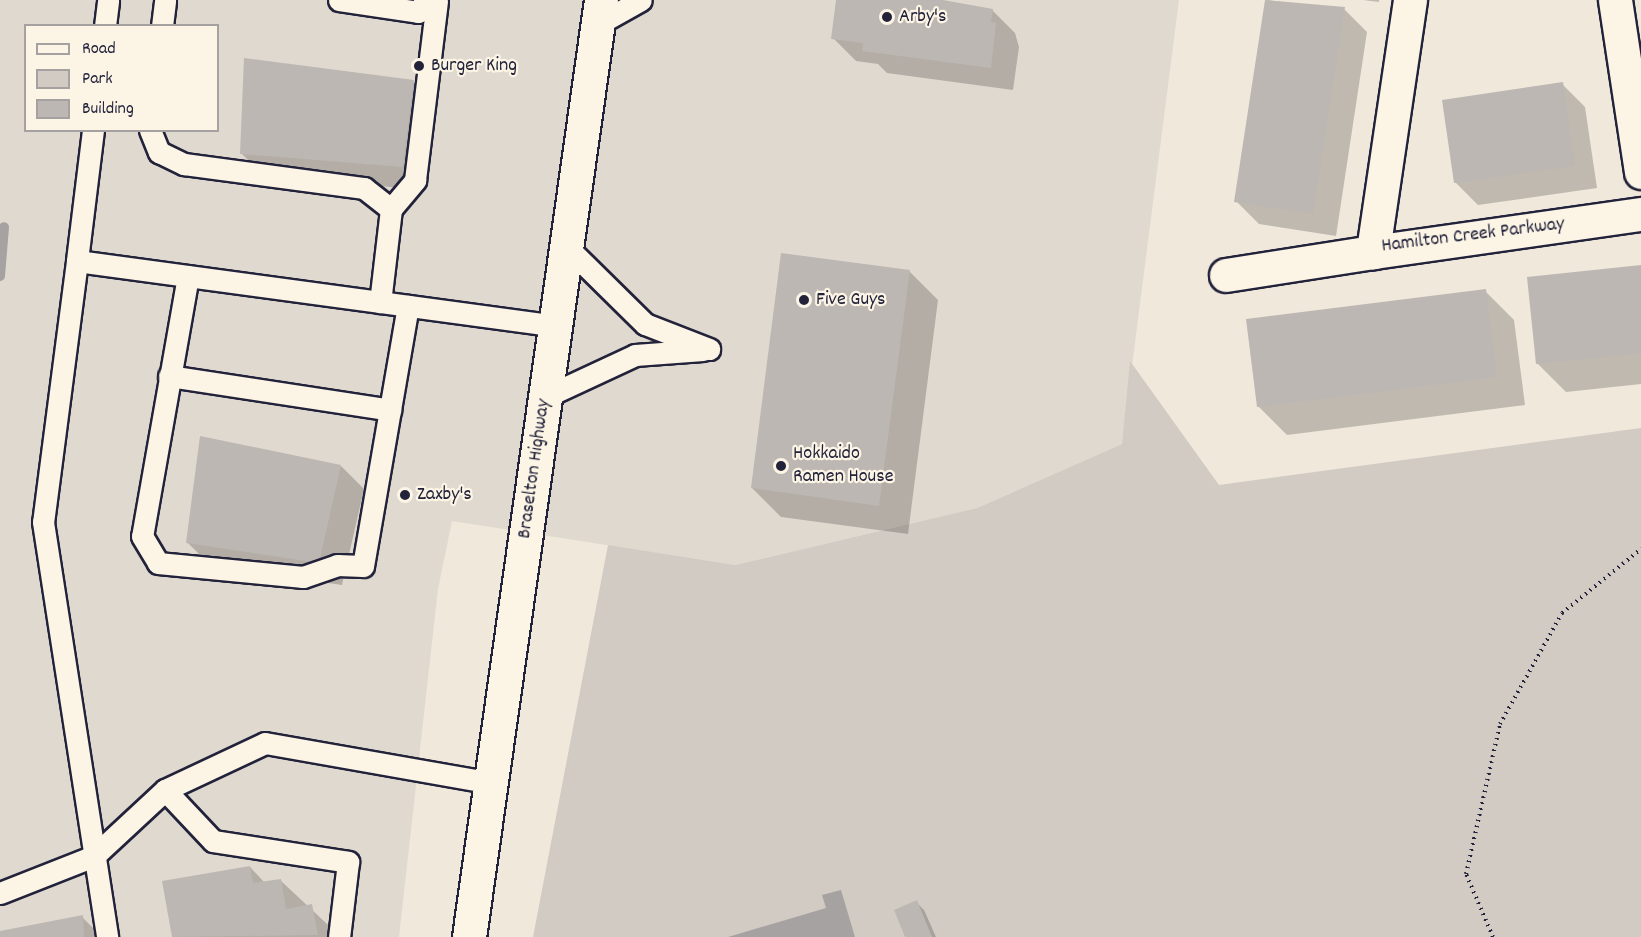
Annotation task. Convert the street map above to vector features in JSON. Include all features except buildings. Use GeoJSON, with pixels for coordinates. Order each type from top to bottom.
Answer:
{"type":"FeatureCollection","features":[{"type":"Feature","properties":{"kind":"main road","name":"Hamilton Creek Parkway"},"geometry":{"type":"LineString","coordinates":[[1410,0],[1373,252],[1641,214]]}},
{"type":"Feature","properties":{"kind":"main road"},"geometry":{"type":"LineString","coordinates":[[1615,0],[1641,172]]}},
{"type":"Feature","properties":{"kind":"main road","name":"Braselton Highway"},"geometry":{"type":"LineString","coordinates":[[469,937],[599,12]]}},
{"type":"Feature","properties":{"kind":"main road"},"geometry":{"type":"LineString","coordinates":[[1226,275],[1373,252]]}},
{"type":"Feature","properties":{"kind":"lane"},"geometry":{"type":"LineString","coordinates":[[105,24],[108,0]]}},
{"type":"Feature","properties":{"kind":"lane"},"geometry":{"type":"LineString","coordinates":[[162,24],[165,0]]}},
{"type":"Feature","properties":{"kind":"lane"},"geometry":{"type":"LineString","coordinates":[[339,0],[418,12],[426,0]]}},
{"type":"Feature","properties":{"kind":"lane"},"geometry":{"type":"LineString","coordinates":[[380,302],[391,209],[415,180],[437,0]]}},
{"type":"Feature","properties":{"kind":"lane"},"geometry":{"type":"LineString","coordinates":[[599,12],[642,0]]}},
{"type":"Feature","properties":{"kind":"lane"},"geometry":{"type":"LineString","coordinates":[[93,132],[43,522],[107,937]]}},
{"type":"Feature","properties":{"kind":"lane"},"geometry":{"type":"LineString","coordinates":[[151,132],[159,152],[184,164],[364,188],[391,209]]}},
{"type":"Feature","properties":{"kind":"lane"},"geometry":{"type":"LineString","coordinates":[[545,398],[635,355],[709,349],[645,324],[566,246]]}},
{"type":"Feature","properties":{"kind":"lane"},"geometry":{"type":"LineString","coordinates":[[77,261],[555,326]]}},
{"type":"Feature","properties":{"kind":"lane"},"geometry":{"type":"LineString","coordinates":[[188,276],[164,401],[142,536],[158,563],[303,578],[337,565],[363,566],[408,306]]}},
{"type":"Feature","properties":{"kind":"lane"},"geometry":{"type":"LineString","coordinates":[[169,376],[390,410]]}},
{"type":"Feature","properties":{"kind":"lane"},"geometry":{"type":"LineString","coordinates":[[0,893],[94,856],[165,790],[265,742],[491,783]]}},
{"type":"Feature","properties":{"kind":"lane"},"geometry":{"type":"LineString","coordinates":[[165,790],[213,841],[348,862],[339,937]]}},
{"type":"Feature","properties":{"kind":"path"},"geometry":{"type":"LineString","coordinates":[[1493,937],[1466,874],[1500,724],[1562,614],[1641,549]]}},
{"type":"Feature","properties":{"kind":"shaded area"},"geometry":{"type":"Polygon","coordinates":[[[0,0],[1179,0],[1122,444],[977,508],[735,565],[452,521],[438,589],[399,937],[0,937],[0,0]]]}},
{"type":"Feature","properties":{"kind":"shaded area"},"geometry":{"type":"Polygon","coordinates":[[[841,890],[855,937],[728,937],[826,908],[822,895],[841,890]]]}},
{"type":"Feature","properties":{"kind":"green space"},"geometry":{"type":"Polygon","coordinates":[[[1130,361],[1219,485],[1641,428],[1641,937],[533,937],[608,545],[735,565],[977,508],[1122,444],[1130,361]]]}},
{"type":"Feature","properties":{"kind":"waterway"},"geometry":{"type":"LineString","coordinates":[[0,276],[4,227]]}},
{"type":"Feature","properties":{"kind":"place","name":"Arby's"},"geometry":{"type":"Point","coordinates":[887,17]}},
{"type":"Feature","properties":{"kind":"place","name":"Burger King"},"geometry":{"type":"Point","coordinates":[419,66]}},
{"type":"Feature","properties":{"kind":"place","name":"Five Guys"},"geometry":{"type":"Point","coordinates":[804,300]}},
{"type":"Feature","properties":{"kind":"place","name":"Hokkaido Ramen House"},"geometry":{"type":"Point","coordinates":[781,466]}},
{"type":"Feature","properties":{"kind":"place","name":"Zaxby's"},"geometry":{"type":"Point","coordinates":[405,495]}}]}
